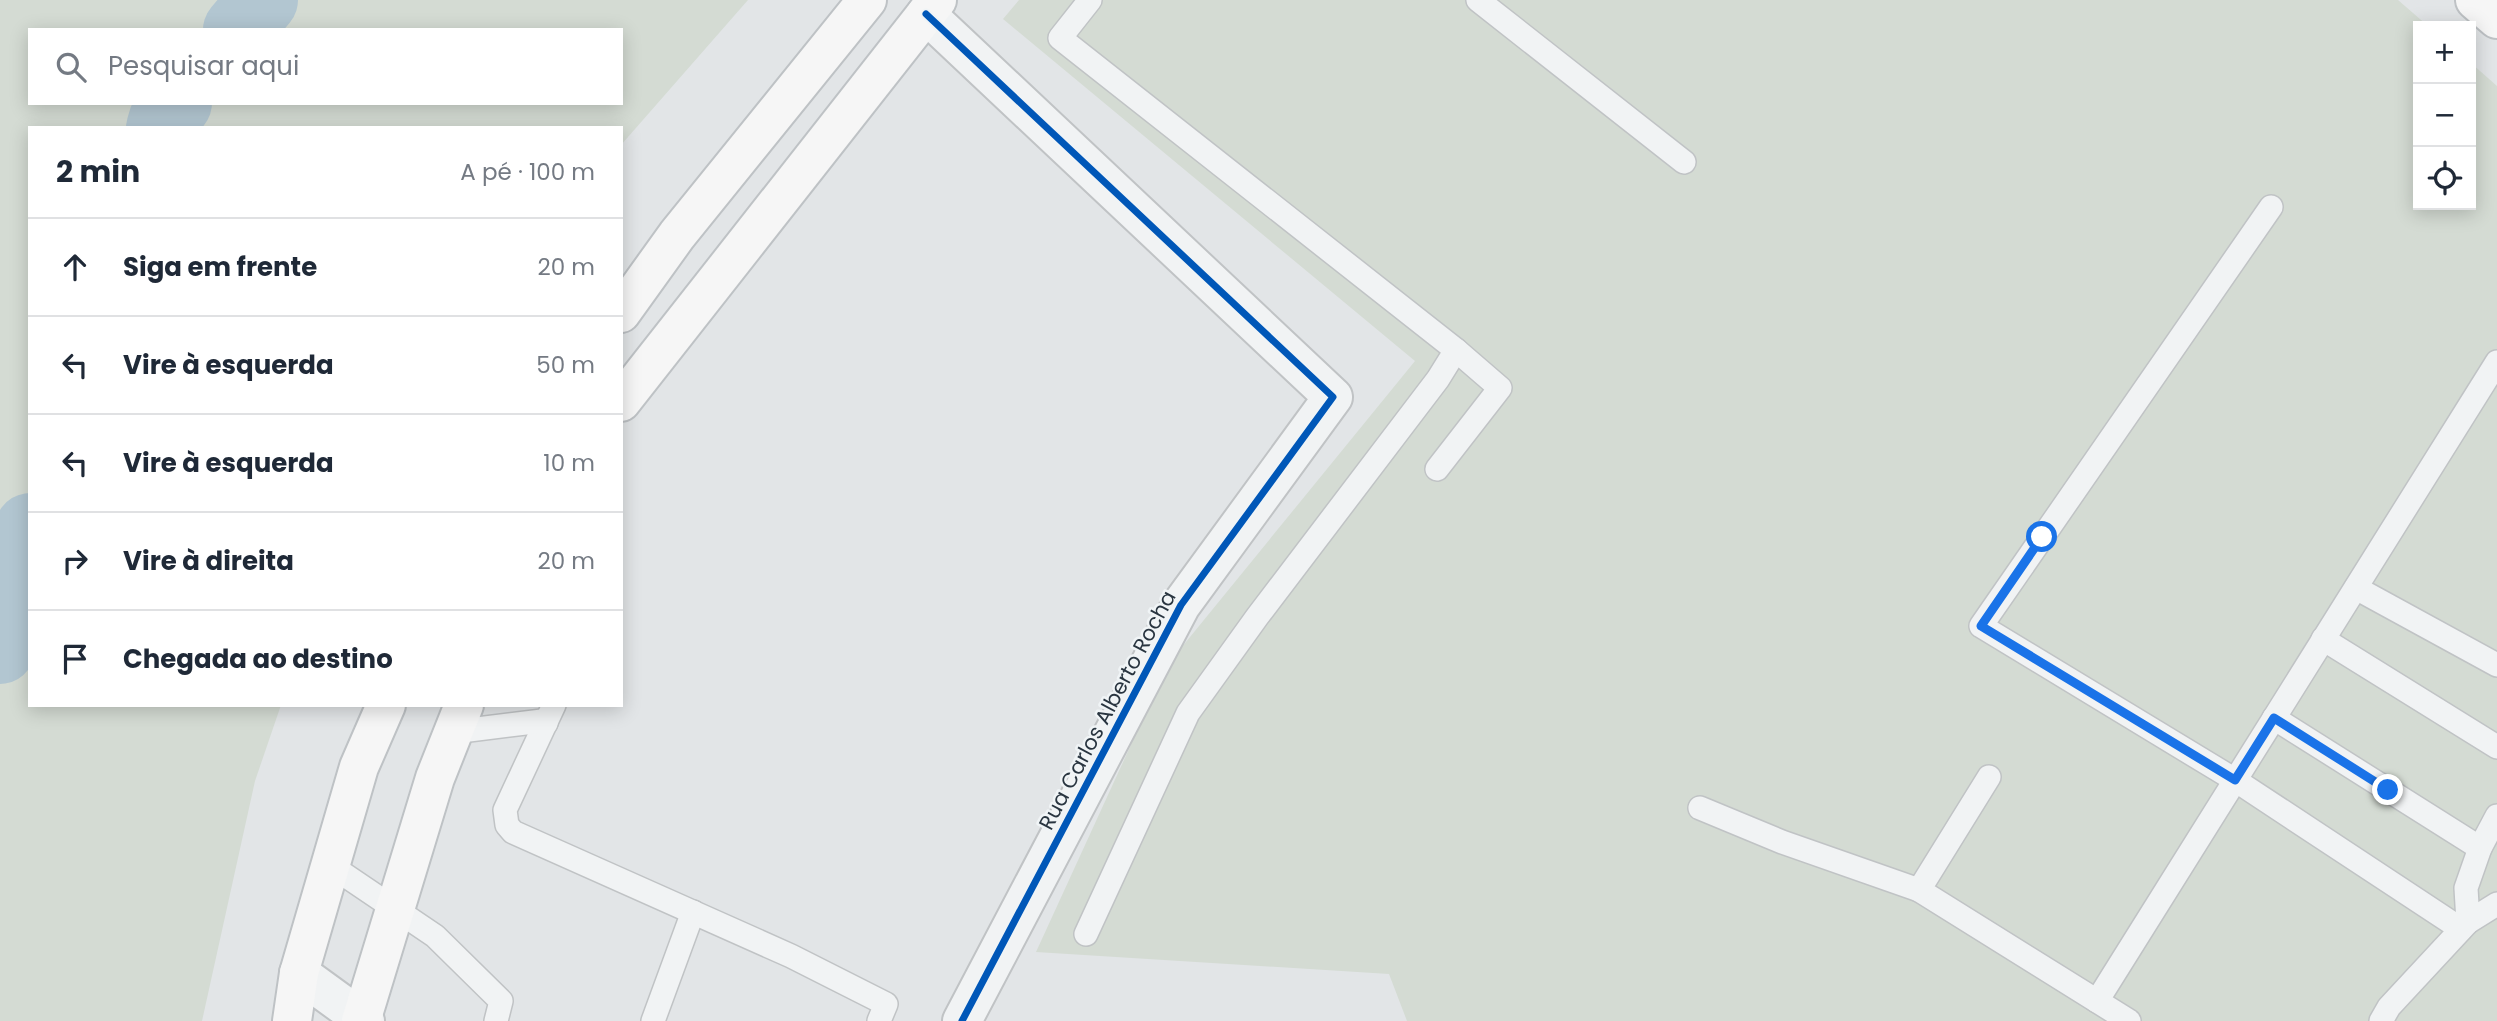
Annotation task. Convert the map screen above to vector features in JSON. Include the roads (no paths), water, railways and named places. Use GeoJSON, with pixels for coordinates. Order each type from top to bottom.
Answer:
{"type":"FeatureCollection","features":[{"type":"Feature","properties":{"kind":"main road"},"geometry":{"type":"LineString","coordinates":[[623,310],[677,235],[867,0]]}},
{"type":"Feature","properties":{"kind":"main road"},"geometry":{"type":"LineString","coordinates":[[2475,0],[2497,19]]}},
{"type":"Feature","properties":{"kind":"main road"},"geometry":{"type":"LineString","coordinates":[[623,399],[932,7]]}},
{"type":"Feature","properties":{"kind":"main road"},"geometry":{"type":"LineString","coordinates":[[292,1021],[299,974],[359,767],[385,707]]}},
{"type":"Feature","properties":{"kind":"main road"},"geometry":{"type":"LineString","coordinates":[[363,1020],[435,778],[458,719]]}},
{"type":"Feature","properties":{"kind":"street","name":"Rua Carlos Alberto Rocha"},"geometry":{"type":"LineString","coordinates":[[932,7],[1333,397],[1181,605],[962,1021]]}},
{"type":"Feature","properties":{"kind":"street"},"geometry":{"type":"LineString","coordinates":[[299,974],[363,1020]]}},
{"type":"Feature","properties":{"kind":"lane"},"geometry":{"type":"LineString","coordinates":[[1090,0],[1060,38],[1456,350],[1500,388],[1437,469]]}},
{"type":"Feature","properties":{"kind":"lane"},"geometry":{"type":"LineString","coordinates":[[1478,0],[1684,162]]}},
{"type":"Feature","properties":{"kind":"lane"},"geometry":{"type":"LineString","coordinates":[[2271,207],[1981,626],[2235,780],[2464,926]]}},
{"type":"Feature","properties":{"kind":"lane"},"geometry":{"type":"LineString","coordinates":[[1086,933],[1188,713],[1256,617],[1438,379],[1456,350]]}},
{"type":"Feature","properties":{"kind":"lane"},"geometry":{"type":"LineString","coordinates":[[2097,1001],[2497,362]]}},
{"type":"Feature","properties":{"kind":"lane"},"geometry":{"type":"LineString","coordinates":[[2356,588],[2497,665]]}},
{"type":"Feature","properties":{"kind":"lane"},"geometry":{"type":"LineString","coordinates":[[2323,639],[2497,747]]}},
{"type":"Feature","properties":{"kind":"lane"},"geometry":{"type":"LineString","coordinates":[[458,719],[543,714],[505,810],[507,825],[513,832],[791,956],[886,1004],[879,1021]]}},
{"type":"Feature","properties":{"kind":"lane"},"geometry":{"type":"LineString","coordinates":[[2274,718],[2480,848]]}},
{"type":"Feature","properties":{"kind":"lane"},"geometry":{"type":"LineString","coordinates":[[1919,890],[1989,777]]}},
{"type":"Feature","properties":{"kind":"lane"},"geometry":{"type":"LineString","coordinates":[[1700,808],[1782,842],[1919,890],[2129,1021]]}},
{"type":"Feature","properties":{"kind":"lane"},"geometry":{"type":"LineString","coordinates":[[2464,926],[2466,888],[2480,848],[2497,817]]}},
{"type":"Feature","properties":{"kind":"lane"},"geometry":{"type":"LineString","coordinates":[[330,865],[435,936],[501,1001],[496,1021]]}},
{"type":"Feature","properties":{"kind":"lane"},"geometry":{"type":"LineString","coordinates":[[2381,1021],[2389,1007],[2464,926],[2497,904]]}},
{"type":"Feature","properties":{"kind":"lane"},"geometry":{"type":"LineString","coordinates":[[653,1021],[693,912]]}},
{"type":"Feature","properties":{"kind":"waterway"},"geometry":{"type":"LineString","coordinates":[[240,28],[263,0]]}},
{"type":"Feature","properties":{"kind":"waterway"},"geometry":{"type":"LineString","coordinates":[[162,126],[164,118],[175,105]]}},
{"type":"Feature","properties":{"kind":"waterway"},"geometry":{"type":"LineString","coordinates":[[0,649],[28,536]]}}]}
